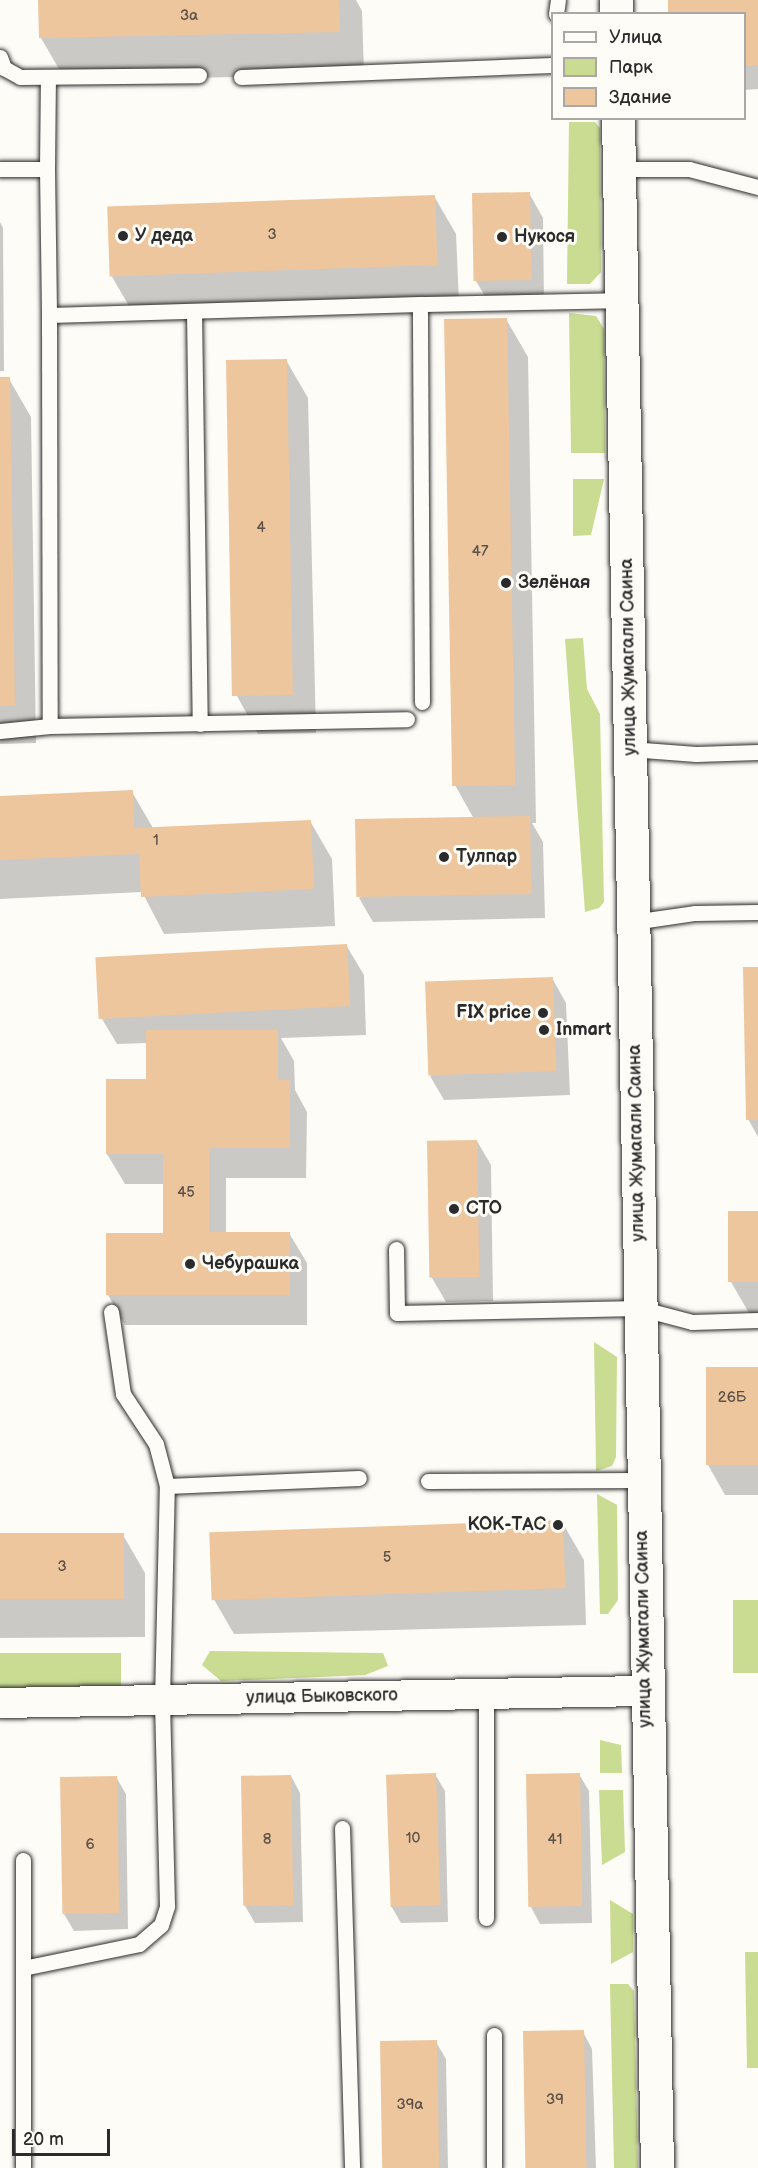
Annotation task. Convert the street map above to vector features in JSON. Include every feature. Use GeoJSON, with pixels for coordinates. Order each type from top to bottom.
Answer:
{"type":"FeatureCollection","features":[{"type":"Feature","properties":{"kind":"street","name":"улица Жумагали Саина"},"geometry":{"type":"LineString","coordinates":[[618,120],[645,1690],[657,2168]]}},
{"type":"Feature","properties":{"kind":"street","name":"улица Быковского"},"geometry":{"type":"LineString","coordinates":[[0,1703],[645,1690]]}},
{"type":"Feature","properties":{"kind":"lane"},"geometry":{"type":"LineString","coordinates":[[0,57],[12,74],[48,78],[199,75]]}},
{"type":"Feature","properties":{"kind":"lane"},"geometry":{"type":"LineString","coordinates":[[241,77],[551,65]]}},
{"type":"Feature","properties":{"kind":"lane"},"geometry":{"type":"LineString","coordinates":[[48,78],[50,726]]}},
{"type":"Feature","properties":{"kind":"lane"},"geometry":{"type":"LineString","coordinates":[[0,169],[47,169]]}},
{"type":"Feature","properties":{"kind":"lane"},"geometry":{"type":"LineString","coordinates":[[618,169],[689,169],[758,187]]}},
{"type":"Feature","properties":{"kind":"lane"},"geometry":{"type":"LineString","coordinates":[[49,315],[620,300]]}},
{"type":"Feature","properties":{"kind":"lane"},"geometry":{"type":"LineString","coordinates":[[420,304],[422,702]]}},
{"type":"Feature","properties":{"kind":"lane"},"geometry":{"type":"LineString","coordinates":[[194,311],[200,724]]}},
{"type":"Feature","properties":{"kind":"lane"},"geometry":{"type":"LineString","coordinates":[[0,731],[50,726],[406,719]]}},
{"type":"Feature","properties":{"kind":"lane"},"geometry":{"type":"LineString","coordinates":[[630,749],[696,754],[758,752]]}},
{"type":"Feature","properties":{"kind":"lane"},"geometry":{"type":"LineString","coordinates":[[633,922],[695,913],[758,912]]}},
{"type":"Feature","properties":{"kind":"lane"},"geometry":{"type":"LineString","coordinates":[[396,1249],[397,1313],[639,1308],[692,1322],[758,1320]]}},
{"type":"Feature","properties":{"kind":"lane"},"geometry":{"type":"LineString","coordinates":[[23,1968],[132,1947],[149,1937],[166,1916],[162,1700],[167,1486],[156,1444],[123,1394],[111,1312]]}},
{"type":"Feature","properties":{"kind":"lane"},"geometry":{"type":"LineString","coordinates":[[167,1486],[358,1478]]}},
{"type":"Feature","properties":{"kind":"lane"},"geometry":{"type":"LineString","coordinates":[[428,1481],[642,1480]]}},
{"type":"Feature","properties":{"kind":"lane"},"geometry":{"type":"LineString","coordinates":[[486,1694],[486,1918]]}},
{"type":"Feature","properties":{"kind":"lane"},"geometry":{"type":"LineString","coordinates":[[342,1828],[352,2168]]}},
{"type":"Feature","properties":{"kind":"lane"},"geometry":{"type":"LineString","coordinates":[[22,2168],[23,1860]]}},
{"type":"Feature","properties":{"kind":"lane"},"geometry":{"type":"LineString","coordinates":[[494,2035],[494,2168]]}},
{"type":"Feature","properties":{"kind":"green space"},"geometry":{"type":"Polygon","coordinates":[[[569,122],[595,122],[600,128],[601,272],[590,284],[567,284],[569,122]]]}},
{"type":"Feature","properties":{"kind":"green space"},"geometry":{"type":"Polygon","coordinates":[[[569,313],[596,316],[604,329],[605,453],[571,453],[569,313]]]}},
{"type":"Feature","properties":{"kind":"green space"},"geometry":{"type":"Polygon","coordinates":[[[573,479],[604,479],[591,535],[573,536],[573,479]]]}},
{"type":"Feature","properties":{"kind":"green space"},"geometry":{"type":"Polygon","coordinates":[[[583,638],[587,689],[600,714],[604,902],[599,908],[585,912],[565,639],[583,638]]]}},
{"type":"Feature","properties":{"kind":"green space"},"geometry":{"type":"Polygon","coordinates":[[[594,1342],[617,1357],[616,1457],[612,1466],[596,1471],[594,1342]]]}},
{"type":"Feature","properties":{"kind":"green space"},"geometry":{"type":"Polygon","coordinates":[[[597,1494],[617,1505],[618,1600],[608,1614],[600,1614],[597,1494]]]}},
{"type":"Feature","properties":{"kind":"green space"},"geometry":{"type":"Polygon","coordinates":[[[733,1600],[758,1600],[758,1673],[733,1673],[733,1600]]]}},
{"type":"Feature","properties":{"kind":"green space"},"geometry":{"type":"Polygon","coordinates":[[[210,1651],[383,1653],[388,1666],[365,1675],[221,1681],[202,1665],[210,1651]]]}},
{"type":"Feature","properties":{"kind":"green space"},"geometry":{"type":"Polygon","coordinates":[[[0,1653],[121,1653],[121,1689],[0,1689],[0,1653]]]}},
{"type":"Feature","properties":{"kind":"green space"},"geometry":{"type":"Polygon","coordinates":[[[600,1740],[621,1745],[622,1773],[600,1773],[600,1740]]]}},
{"type":"Feature","properties":{"kind":"green space"},"geometry":{"type":"Polygon","coordinates":[[[599,1790],[623,1790],[625,1852],[602,1865],[599,1790]]]}},
{"type":"Feature","properties":{"kind":"green space"},"geometry":{"type":"Polygon","coordinates":[[[610,1900],[633,1914],[633,1952],[611,1964],[610,1900]]]}},
{"type":"Feature","properties":{"kind":"green space"},"geometry":{"type":"Polygon","coordinates":[[[745,1952],[758,1952],[758,2068],[747,2068],[745,1952]]]}},
{"type":"Feature","properties":{"kind":"green space"},"geometry":{"type":"Polygon","coordinates":[[[610,1984],[628,1984],[634,1991],[638,2168],[614,2168],[610,1984]]]}},
{"type":"Feature","properties":{"kind":"building"},"geometry":{"type":"Polygon","coordinates":[[[38,0],[339,0],[340,32],[39,38],[38,0]]]}},
{"type":"Feature","properties":{"kind":"building"},"geometry":{"type":"Polygon","coordinates":[[[668,0],[758,0],[758,65],[746,66],[746,12],[668,12],[668,0]]]}},
{"type":"Feature","properties":{"kind":"building","name":"Нукося"},"geometry":{"type":"Polygon","coordinates":[[[530,192],[532,280],[474,281],[472,193],[530,192]]]}},
{"type":"Feature","properties":{"kind":"building"},"geometry":{"type":"Polygon","coordinates":[[[435,195],[437,265],[110,276],[107,206],[435,195]]]}},
{"type":"Feature","properties":{"kind":"building"},"geometry":{"type":"Polygon","coordinates":[[[507,318],[515,785],[452,786],[444,319],[507,318]]]}},
{"type":"Feature","properties":{"kind":"building"},"geometry":{"type":"Polygon","coordinates":[[[287,359],[293,695],[232,696],[226,360],[287,359]]]}},
{"type":"Feature","properties":{"kind":"building"},"geometry":{"type":"Polygon","coordinates":[[[0,377],[10,377],[15,706],[0,706],[0,377]]]}},
{"type":"Feature","properties":{"kind":"building"},"geometry":{"type":"Polygon","coordinates":[[[133,790],[134,828],[311,820],[314,889],[141,897],[139,854],[0,860],[0,796],[133,790]]]}},
{"type":"Feature","properties":{"kind":"building","name":"Тулпар"},"geometry":{"type":"Polygon","coordinates":[[[530,816],[531,894],[356,897],[355,819],[530,816]]]}},
{"type":"Feature","properties":{"kind":"building"},"geometry":{"type":"Polygon","coordinates":[[[347,944],[350,1006],[99,1019],[95,957],[347,944]]]}},
{"type":"Feature","properties":{"kind":"building"},"geometry":{"type":"Polygon","coordinates":[[[743,967],[758,967],[758,1120],[746,1120],[743,967]]]}},
{"type":"Feature","properties":{"kind":"building"},"geometry":{"type":"Polygon","coordinates":[[[553,977],[556,1071],[428,1075],[425,981],[553,977]]]}},
{"type":"Feature","properties":{"kind":"building"},"geometry":{"type":"Polygon","coordinates":[[[146,1030],[278,1030],[278,1080],[290,1080],[290,1148],[209,1148],[209,1232],[290,1232],[290,1295],[106,1295],[106,1233],[163,1233],[163,1154],[106,1154],[106,1079],[146,1079],[146,1030]]]}},
{"type":"Feature","properties":{"kind":"building","name":"СТО"},"geometry":{"type":"Polygon","coordinates":[[[477,1140],[479,1277],[429,1278],[427,1141],[477,1140]]]}},
{"type":"Feature","properties":{"kind":"building"},"geometry":{"type":"Polygon","coordinates":[[[728,1211],[758,1211],[758,1282],[728,1282],[728,1211]]]}},
{"type":"Feature","properties":{"kind":"building"},"geometry":{"type":"Polygon","coordinates":[[[706,1367],[758,1367],[758,1465],[706,1465],[706,1367]]]}},
{"type":"Feature","properties":{"kind":"building"},"geometry":{"type":"Polygon","coordinates":[[[563,1520],[565,1588],[212,1600],[209,1532],[563,1520]]]}},
{"type":"Feature","properties":{"kind":"building"},"geometry":{"type":"Polygon","coordinates":[[[0,1533],[124,1533],[124,1599],[0,1599],[0,1533]]]}},
{"type":"Feature","properties":{"kind":"building"},"geometry":{"type":"Polygon","coordinates":[[[436,1773],[441,1905],[391,1907],[386,1775],[436,1773]]]}},
{"type":"Feature","properties":{"kind":"building"},"geometry":{"type":"Polygon","coordinates":[[[580,1773],[582,1906],[528,1907],[526,1774],[580,1773]]]}},
{"type":"Feature","properties":{"kind":"building"},"geometry":{"type":"Polygon","coordinates":[[[291,1775],[293,1905],[243,1906],[241,1776],[291,1775]]]}},
{"type":"Feature","properties":{"kind":"building"},"geometry":{"type":"Polygon","coordinates":[[[117,1776],[119,1913],[62,1914],[60,1777],[117,1776]]]}},
{"type":"Feature","properties":{"kind":"building"},"geometry":{"type":"Polygon","coordinates":[[[584,2030],[586,2168],[525,2168],[523,2031],[584,2030]]]}},
{"type":"Feature","properties":{"kind":"building"},"geometry":{"type":"Polygon","coordinates":[[[437,2040],[439,2168],[382,2168],[380,2041],[437,2040]]]}},
{"type":"Feature","properties":{"kind":"place","name":"У деда"},"geometry":{"type":"Point","coordinates":[123,236]}},
{"type":"Feature","properties":{"kind":"place","name":"Нукося"},"geometry":{"type":"Point","coordinates":[502,237]}},
{"type":"Feature","properties":{"kind":"place","name":"Зелёная"},"geometry":{"type":"Point","coordinates":[506,583]}},
{"type":"Feature","properties":{"kind":"place","name":"Тулпар"},"geometry":{"type":"Point","coordinates":[444,857]}},
{"type":"Feature","properties":{"kind":"place","name":"FIX price"},"geometry":{"type":"Point","coordinates":[543,1013]}},
{"type":"Feature","properties":{"kind":"place","name":"Inmart"},"geometry":{"type":"Point","coordinates":[544,1030]}},
{"type":"Feature","properties":{"kind":"place","name":"СТО"},"geometry":{"type":"Point","coordinates":[454,1209]}},
{"type":"Feature","properties":{"kind":"place","name":"Чебурашка"},"geometry":{"type":"Point","coordinates":[190,1264]}},
{"type":"Feature","properties":{"kind":"place","name":"КОК-ТАС"},"geometry":{"type":"Point","coordinates":[558,1525]}}]}
